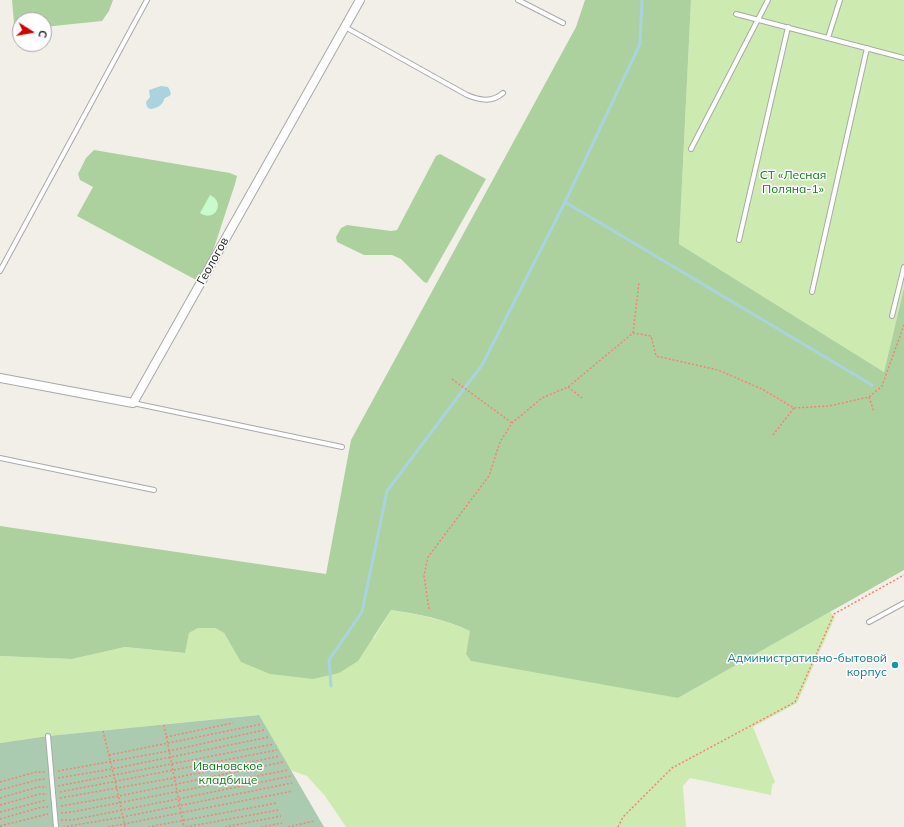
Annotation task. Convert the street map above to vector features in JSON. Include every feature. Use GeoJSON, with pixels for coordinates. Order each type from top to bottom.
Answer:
{"type":"FeatureCollection","features":[{"type":"Feature","properties":{"kind":"street","name":"Геологов"},"geometry":{"type":"LineString","coordinates":[[133,403],[360,0]]}},
{"type":"Feature","properties":{"kind":"street"},"geometry":{"type":"LineString","coordinates":[[0,378],[133,403]]}},
{"type":"Feature","properties":{"kind":"lane"},"geometry":{"type":"LineString","coordinates":[[0,271],[148,0]]}},
{"type":"Feature","properties":{"kind":"lane"},"geometry":{"type":"LineString","coordinates":[[518,0],[562,23]]}},
{"type":"Feature","properties":{"kind":"lane"},"geometry":{"type":"LineString","coordinates":[[691,149],[768,0]]}},
{"type":"Feature","properties":{"kind":"lane"},"geometry":{"type":"LineString","coordinates":[[828,38],[840,0]]}},
{"type":"Feature","properties":{"kind":"lane"},"geometry":{"type":"LineString","coordinates":[[736,14],[904,58]]}},
{"type":"Feature","properties":{"kind":"lane"},"geometry":{"type":"LineString","coordinates":[[345,27],[478,100],[498,98],[503,93]]}},
{"type":"Feature","properties":{"kind":"lane"},"geometry":{"type":"LineString","coordinates":[[739,240],[788,27]]}},
{"type":"Feature","properties":{"kind":"lane"},"geometry":{"type":"LineString","coordinates":[[812,292],[868,48]]}},
{"type":"Feature","properties":{"kind":"lane"},"geometry":{"type":"LineString","coordinates":[[892,316],[904,267]]}},
{"type":"Feature","properties":{"kind":"lane"},"geometry":{"type":"LineString","coordinates":[[133,403],[342,447]]}},
{"type":"Feature","properties":{"kind":"lane"},"geometry":{"type":"LineString","coordinates":[[0,458],[154,490]]}},
{"type":"Feature","properties":{"kind":"lane"},"geometry":{"type":"LineString","coordinates":[[869,622],[904,603]]}},
{"type":"Feature","properties":{"kind":"lane"},"geometry":{"type":"LineString","coordinates":[[48,736],[56,827]]}},
{"type":"Feature","properties":{"kind":"path"},"geometry":{"type":"LineString","coordinates":[[429,609],[424,576],[428,557],[488,476],[500,442],[512,423],[542,398],[568,387],[633,333],[639,282]]}},
{"type":"Feature","properties":{"kind":"path"},"geometry":{"type":"LineString","coordinates":[[633,333],[651,336],[656,356],[718,370],[762,389],[794,408],[829,406],[869,397],[882,386],[904,325]]}},
{"type":"Feature","properties":{"kind":"path"},"geometry":{"type":"LineString","coordinates":[[452,379],[512,423]]}},
{"type":"Feature","properties":{"kind":"path"},"geometry":{"type":"LineString","coordinates":[[568,387],[582,398]]}},
{"type":"Feature","properties":{"kind":"path"},"geometry":{"type":"LineString","coordinates":[[869,397],[874,412]]}},
{"type":"Feature","properties":{"kind":"path"},"geometry":{"type":"LineString","coordinates":[[773,435],[794,408]]}},
{"type":"Feature","properties":{"kind":"path"},"geometry":{"type":"LineString","coordinates":[[618,827],[623,816],[672,768],[795,702],[834,614],[904,575]]}},
{"type":"Feature","properties":{"kind":"path"},"geometry":{"type":"LineString","coordinates":[[166,737],[233,723]]}},
{"type":"Feature","properties":{"kind":"path"},"geometry":{"type":"LineString","coordinates":[[109,755],[262,724]]}},
{"type":"Feature","properties":{"kind":"path"},"geometry":{"type":"LineString","coordinates":[[164,725],[178,800],[185,827],[278,810]]}},
{"type":"Feature","properties":{"kind":"path"},"geometry":{"type":"LineString","coordinates":[[0,782],[36,772],[52,772],[111,762],[264,730]]}},
{"type":"Feature","properties":{"kind":"path"},"geometry":{"type":"LineString","coordinates":[[103,731],[125,827]]}},
{"type":"Feature","properties":{"kind":"path"},"geometry":{"type":"LineString","coordinates":[[0,790],[37,780],[68,777],[112,769],[269,737]]}},
{"type":"Feature","properties":{"kind":"path"},"geometry":{"type":"LineString","coordinates":[[0,798],[38,787],[53,787],[114,776],[274,744]]}},
{"type":"Feature","properties":{"kind":"path"},"geometry":{"type":"LineString","coordinates":[[0,805],[40,794],[115,782],[277,750]]}},
{"type":"Feature","properties":{"kind":"path"},"geometry":{"type":"LineString","coordinates":[[0,812],[41,801],[117,789],[280,756]]}},
{"type":"Feature","properties":{"kind":"path"},"geometry":{"type":"LineString","coordinates":[[0,819],[42,807],[119,796],[283,762]]}},
{"type":"Feature","properties":{"kind":"path"},"geometry":{"type":"LineString","coordinates":[[0,826],[43,814],[72,812],[288,770]]}},
{"type":"Feature","properties":{"kind":"path"},"geometry":{"type":"LineString","coordinates":[[56,821],[72,820],[178,800],[291,776]]}},
{"type":"Feature","properties":{"kind":"path"},"geometry":{"type":"LineString","coordinates":[[64,827],[180,806],[292,783]]}},
{"type":"Feature","properties":{"kind":"path"},"geometry":{"type":"LineString","coordinates":[[108,827],[293,791]]}},
{"type":"Feature","properties":{"kind":"path"},"geometry":{"type":"LineString","coordinates":[[148,827],[277,803]]}},
{"type":"Feature","properties":{"kind":"path"},"geometry":{"type":"LineString","coordinates":[[225,827],[281,816]]}},
{"type":"Feature","properties":{"kind":"path"},"geometry":{"type":"LineString","coordinates":[[288,827],[314,821]]}},
{"type":"Feature","properties":{"kind":"path"},"geometry":{"type":"LineString","coordinates":[[261,827],[282,823]]}},
{"type":"Feature","properties":{"kind":"green space"},"geometry":{"type":"Polygon","coordinates":[[[12,0],[113,0],[109,11],[102,21],[52,26],[52,12],[13,12],[12,0]]]}},
{"type":"Feature","properties":{"kind":"green space"},"geometry":{"type":"Polygon","coordinates":[[[585,0],[691,0],[679,244],[884,372],[904,288],[904,570],[678,698],[471,661],[466,654],[470,631],[451,623],[411,613],[391,610],[358,661],[339,673],[313,679],[270,674],[241,662],[224,633],[215,628],[198,628],[189,633],[185,653],[125,647],[72,659],[0,656],[0,526],[326,574],[351,440],[576,27],[585,0]]]}},
{"type":"Feature","properties":{"kind":"green space","name":"СТ «Лесная Поляна-1»"},"geometry":{"type":"Polygon","coordinates":[[[691,0],[904,0],[904,288],[884,372],[679,244],[691,0]]]}},
{"type":"Feature","properties":{"kind":"green space"},"geometry":{"type":"Polygon","coordinates":[[[94,150],[230,173],[237,176],[213,251],[198,281],[77,216],[93,187],[80,180],[78,174],[86,158],[94,150]]]}},
{"type":"Feature","properties":{"kind":"green space"},"geometry":{"type":"Polygon","coordinates":[[[440,154],[486,179],[427,283],[424,282],[401,259],[392,255],[364,255],[337,242],[336,237],[341,228],[347,225],[391,231],[397,230],[436,156],[440,154]]]}},
{"type":"Feature","properties":{"kind":"green space"},"geometry":{"type":"Polygon","coordinates":[[[210,195],[215,198],[217,202],[217,210],[214,214],[205,215],[200,213],[210,195]]]}},
{"type":"Feature","properties":{"kind":"green space"},"geometry":{"type":"Polygon","coordinates":[[[391,610],[431,618],[471,631],[466,654],[678,698],[830,612],[835,617],[797,703],[753,727],[775,782],[772,785],[771,795],[690,778],[683,786],[686,827],[346,827],[325,796],[307,776],[290,770],[258,715],[48,736],[0,743],[0,656],[72,659],[125,647],[184,653],[189,633],[198,628],[215,628],[224,633],[229,642],[374,638],[391,610]]]}},
{"type":"Feature","properties":{"kind":"green space","name":"Ивановское кладбище"},"geometry":{"type":"Polygon","coordinates":[[[259,715],[324,827],[0,827],[0,743],[48,736],[259,715]]]}},
{"type":"Feature","properties":{"kind":"water"},"geometry":{"type":"Polygon","coordinates":[[[161,86],[168,87],[171,94],[164,99],[159,106],[150,109],[147,107],[146,102],[150,97],[149,90],[161,86]]]}},
{"type":"Feature","properties":{"kind":"waterway"},"geometry":{"type":"LineString","coordinates":[[331,686],[329,660],[362,612],[387,491],[482,365],[565,202],[640,44],[642,0]]}},
{"type":"Feature","properties":{"kind":"waterway"},"geometry":{"type":"LineString","coordinates":[[565,202],[872,385]]}},
{"type":"Feature","properties":{"kind":"place","name":"Административно-бытовой корпус"},"geometry":{"type":"Point","coordinates":[895,665]}}]}
